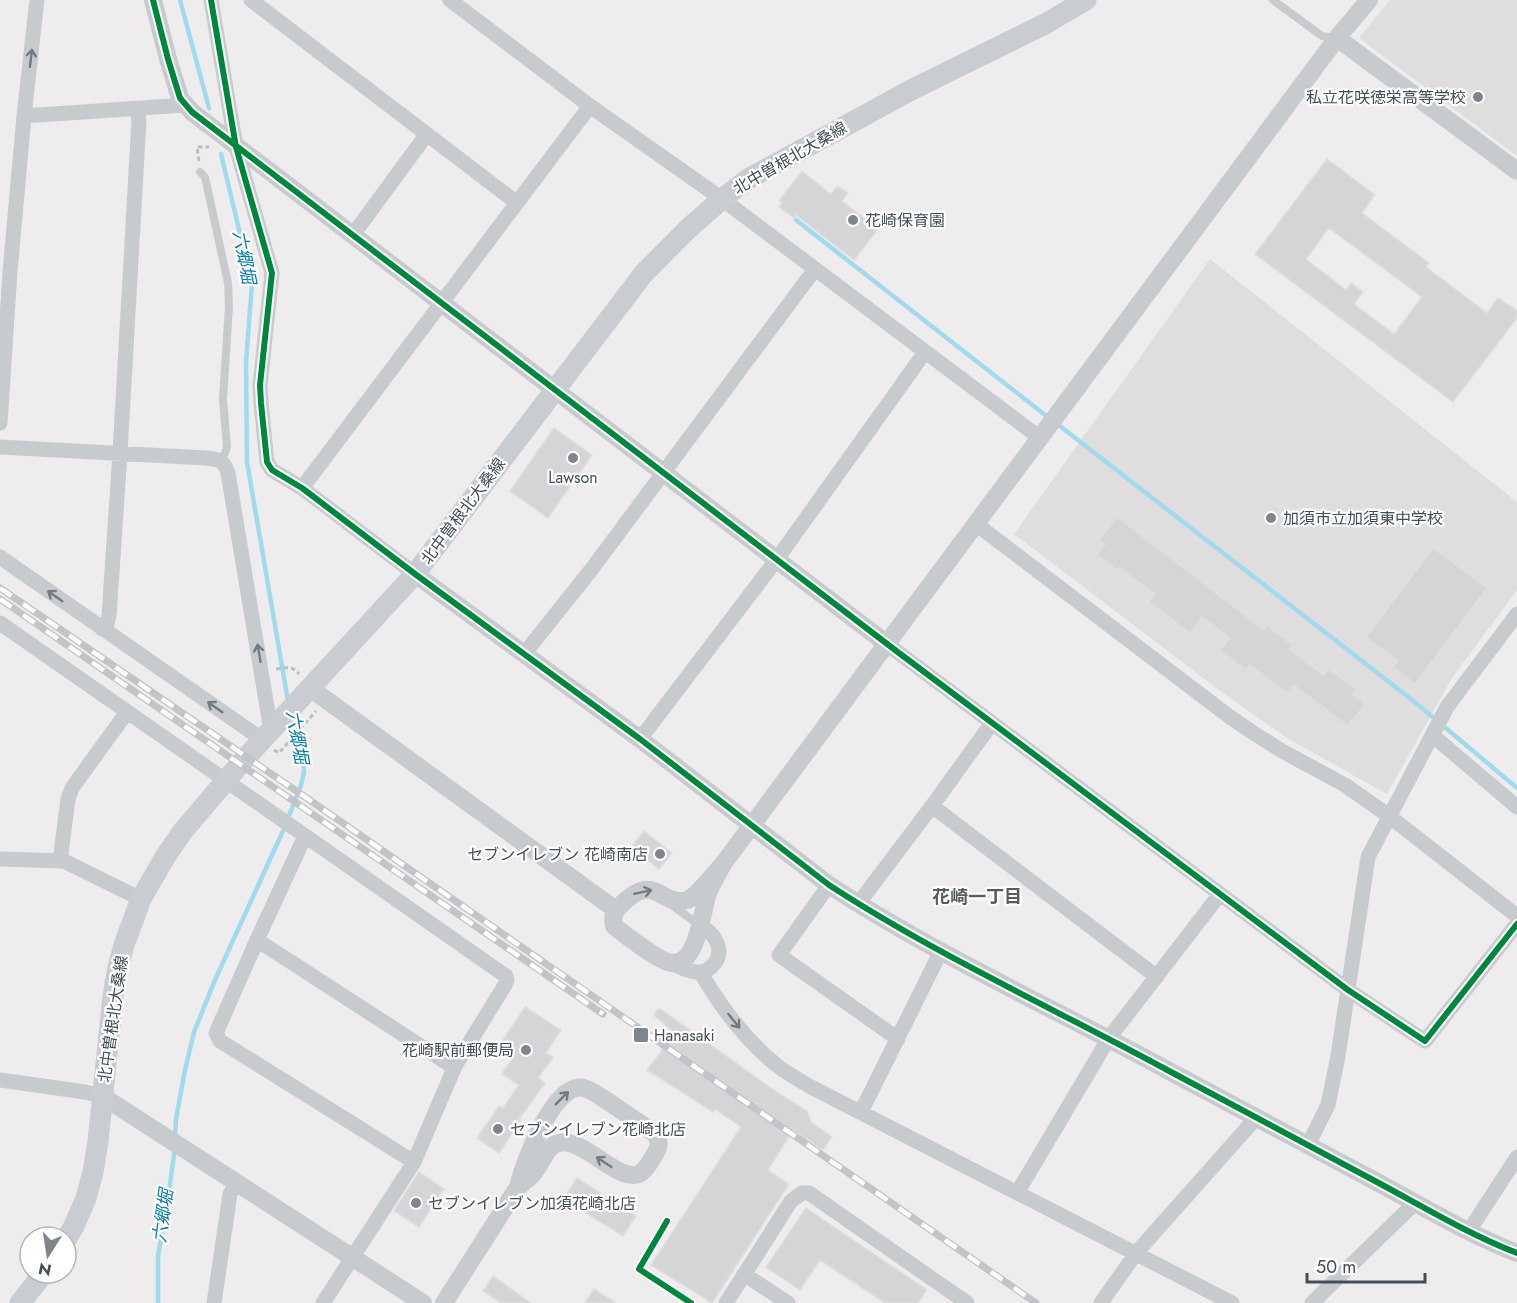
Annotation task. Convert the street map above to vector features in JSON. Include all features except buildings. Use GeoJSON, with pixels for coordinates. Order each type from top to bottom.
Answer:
{"type":"FeatureCollection","features":[{"type":"Feature","properties":{"kind":"main road","name":"北中曽根北大桑線"},"geometry":{"type":"LineString","coordinates":[[74,1225],[87,1198],[98,1141],[118,967],[141,899],[165,856],[183,831],[226,780],[275,734],[307,694],[415,574],[644,273],[690,227],[748,179],[912,90],[1045,24],[1086,0]]}},
{"type":"Feature","properties":{"kind":"main road"},"geometry":{"type":"LineString","coordinates":[[20,1303],[34,1285]]}},
{"type":"Feature","properties":{"kind":"street"},"geometry":{"type":"LineString","coordinates":[[0,423],[10,272],[37,0]]}},
{"type":"Feature","properties":{"kind":"street"},"geometry":{"type":"LineString","coordinates":[[153,0],[180,98],[192,112],[887,644],[1348,990],[1425,1041],[1517,924]]}},
{"type":"Feature","properties":{"kind":"street"},"geometry":{"type":"LineString","coordinates":[[211,0],[236,147],[272,273],[260,385],[267,462],[272,470],[302,488],[640,739],[829,885],[858,904],[941,951],[1109,1038],[1415,1203],[1517,1253]]}},
{"type":"Feature","properties":{"kind":"street"},"geometry":{"type":"LineString","coordinates":[[251,0],[517,203]]}},
{"type":"Feature","properties":{"kind":"street"},"geometry":{"type":"LineString","coordinates":[[450,0],[590,106],[722,199],[1040,438]]}},
{"type":"Feature","properties":{"kind":"street"},"geometry":{"type":"LineString","coordinates":[[700,926],[715,937],[720,950],[715,964],[700,973],[684,969],[660,958],[614,926],[612,919],[616,910],[633,894],[642,890],[651,889],[667,897],[680,901],[686,900],[693,896],[723,864],[1337,38],[1369,0]]}},
{"type":"Feature","properties":{"kind":"street"},"geometry":{"type":"LineString","coordinates":[[1337,38],[1517,171]]}},
{"type":"Feature","properties":{"kind":"street"},"geometry":{"type":"LineString","coordinates":[[24,116],[185,105]]}},
{"type":"Feature","properties":{"kind":"street"},"geometry":{"type":"LineString","coordinates":[[302,488],[590,106]]}},
{"type":"Feature","properties":{"kind":"street"},"geometry":{"type":"LineString","coordinates":[[102,629],[109,616],[120,453],[139,120],[137,109]]}},
{"type":"Feature","properties":{"kind":"street"},"geometry":{"type":"LineString","coordinates":[[352,236],[427,134]]}},
{"type":"Feature","properties":{"kind":"street"},"geometry":{"type":"LineString","coordinates":[[524,654],[591,570],[815,269]]}},
{"type":"Feature","properties":{"kind":"street"},"geometry":{"type":"LineString","coordinates":[[640,739],[777,559],[925,352]]}},
{"type":"Feature","properties":{"kind":"street"},"geometry":{"type":"LineString","coordinates":[[0,447],[206,458],[220,460],[225,464],[275,734]]}},
{"type":"Feature","properties":{"kind":"street"},"geometry":{"type":"LineString","coordinates":[[976,524],[1230,717],[1282,751],[1345,784],[1517,916]]}},
{"type":"Feature","properties":{"kind":"street"},"geometry":{"type":"LineString","coordinates":[[0,557],[102,629],[275,734]]}},
{"type":"Feature","properties":{"kind":"street"},"geometry":{"type":"LineString","coordinates":[[1308,1145],[1328,1105],[1338,1056],[1368,857],[1447,707],[1517,614]]}},
{"type":"Feature","properties":{"kind":"street"},"geometry":{"type":"LineString","coordinates":[[0,623],[506,976],[506,985],[455,1066],[414,1162],[323,1303]]}},
{"type":"Feature","properties":{"kind":"street"},"geometry":{"type":"LineString","coordinates":[[307,694],[616,910]]}},
{"type":"Feature","properties":{"kind":"street"},"geometry":{"type":"LineString","coordinates":[[60,861],[68,799],[72,788],[127,712]]}},
{"type":"Feature","properties":{"kind":"street"},"geometry":{"type":"LineString","coordinates":[[858,904],[992,723]]}},
{"type":"Feature","properties":{"kind":"street"},"geometry":{"type":"LineString","coordinates":[[1432,735],[1517,807]]}},
{"type":"Feature","properties":{"kind":"street"},"geometry":{"type":"LineString","coordinates":[[932,806],[1157,977]]}},
{"type":"Feature","properties":{"kind":"street"},"geometry":{"type":"LineString","coordinates":[[300,832],[216,1033],[220,1041],[414,1162]]}},
{"type":"Feature","properties":{"kind":"street"},"geometry":{"type":"LineString","coordinates":[[0,859],[60,861],[141,899]]}},
{"type":"Feature","properties":{"kind":"street"},"geometry":{"type":"LineString","coordinates":[[672,963],[683,959],[692,949],[708,894],[723,864]]}},
{"type":"Feature","properties":{"kind":"street"},"geometry":{"type":"LineString","coordinates":[[829,885],[779,955],[898,1039]]}},
{"type":"Feature","properties":{"kind":"street"},"geometry":{"type":"LineString","coordinates":[[1017,1192],[1109,1038],[1220,894]]}},
{"type":"Feature","properties":{"kind":"street"},"geometry":{"type":"LineString","coordinates":[[256,940],[455,1066]]}},
{"type":"Feature","properties":{"kind":"street"},"geometry":{"type":"LineString","coordinates":[[861,1112],[941,951]]}},
{"type":"Feature","properties":{"kind":"street"},"geometry":{"type":"LineString","coordinates":[[700,973],[729,1016],[775,1065],[809,1086],[1232,1303]]}},
{"type":"Feature","properties":{"kind":"street"},"geometry":{"type":"LineString","coordinates":[[0,1080],[102,1096],[423,1303]]}},
{"type":"Feature","properties":{"kind":"street"},"geometry":{"type":"LineString","coordinates":[[444,1303],[518,1187],[534,1174],[554,1144],[570,1143],[581,1147],[620,1172],[637,1175],[642,1172],[658,1150],[658,1137],[597,1095],[584,1088],[573,1089],[565,1092],[544,1122],[522,1169],[518,1187]]}},
{"type":"Feature","properties":{"kind":"street"},"geometry":{"type":"LineString","coordinates":[[1101,1303],[1136,1253],[1256,1118]]}},
{"type":"Feature","properties":{"kind":"street"},"geometry":{"type":"LineString","coordinates":[[1469,1231],[1517,1157]]}},
{"type":"Feature","properties":{"kind":"street"},"geometry":{"type":"LineString","coordinates":[[214,1303],[230,1194],[236,1183]]}},
{"type":"Feature","properties":{"kind":"street"},"geometry":{"type":"LineString","coordinates":[[726,1303],[791,1201],[802,1193],[809,1193],[967,1303]]}},
{"type":"Feature","properties":{"kind":"street"},"geometry":{"type":"LineString","coordinates":[[1312,1303],[1415,1203]]}},
{"type":"Feature","properties":{"kind":"street"},"geometry":{"type":"LineString","coordinates":[[744,1274],[788,1303]]}},
{"type":"Feature","properties":{"kind":"lane"},"geometry":{"type":"LineString","coordinates":[[1274,0],[1322,36],[1337,38]]}},
{"type":"Feature","properties":{"kind":"lane"},"geometry":{"type":"LineString","coordinates":[[200,171],[205,177],[228,283],[229,307],[223,399],[226,447],[220,460]]}},
{"type":"Feature","properties":{"kind":"lane"},"geometry":{"type":"LineString","coordinates":[[667,897],[673,906],[700,926]]}},
{"type":"Feature","properties":{"kind":"path"},"geometry":{"type":"LineString","coordinates":[[200,171],[197,147],[213,146]]}},
{"type":"Feature","properties":{"kind":"path"},"geometry":{"type":"LineString","coordinates":[[272,670],[290,667],[295,669],[307,694],[309,719],[275,734]]}},
{"type":"Feature","properties":{"kind":"shaded area","name":"私立花咲徳栄高等学校"},"geometry":{"type":"Polygon","coordinates":[[[1390,0],[1517,0],[1517,156],[1359,38],[1390,0]]]}},
{"type":"Feature","properties":{"kind":"shaded area","name":"加須市立加須東中学校"},"geometry":{"type":"Polygon","coordinates":[[[1210,259],[1517,502],[1517,590],[1452,678],[1387,794],[1287,738],[1219,690],[1014,534],[1210,259]]]}},
{"type":"Feature","properties":{"kind":"waterway","name":"六郷堀"},"geometry":{"type":"LineString","coordinates":[[180,0],[209,108]]}},
{"type":"Feature","properties":{"kind":"waterway","name":"六郷堀"},"geometry":{"type":"LineString","coordinates":[[221,154],[252,284],[246,362],[247,462],[288,701]]}},
{"type":"Feature","properties":{"kind":"waterway"},"geometry":{"type":"LineString","coordinates":[[796,220],[1049,418]]}},
{"type":"Feature","properties":{"kind":"waterway"},"geometry":{"type":"LineString","coordinates":[[1056,423],[1416,703],[1517,788]]}},
{"type":"Feature","properties":{"kind":"waterway","name":"六郷堀"},"geometry":{"type":"LineString","coordinates":[[175,1137],[176,1119],[194,1032],[301,785],[304,772],[303,759],[292,718]]}},
{"type":"Feature","properties":{"kind":"waterway","name":"六郷堀"},"geometry":{"type":"LineString","coordinates":[[158,1303],[158,1256],[175,1148]]}},
{"type":"Feature","properties":{"kind":"railway"},"geometry":{"type":"LineString","coordinates":[[0,588],[1036,1303]]}},
{"type":"Feature","properties":{"kind":"railway"},"geometry":{"type":"LineString","coordinates":[[0,599],[603,1014]]}},
{"type":"Feature","properties":{"kind":"cycle path"},"geometry":{"type":"LineString","coordinates":[[153,0],[180,98],[192,112],[899,653],[1348,990],[1425,1041],[1517,924]]}},
{"type":"Feature","properties":{"kind":"cycle path"},"geometry":{"type":"LineString","coordinates":[[211,0],[236,147],[272,273],[260,385],[267,462],[272,470],[302,488],[640,739],[829,885],[870,911],[955,959],[1445,1219],[1517,1253]]}},
{"type":"Feature","properties":{"kind":"cycle path"},"geometry":{"type":"LineString","coordinates":[[667,1221],[639,1269],[691,1303]]}},
{"type":"Feature","properties":{"kind":"place","name":"私立花咲徳栄高等学校"},"geometry":{"type":"Point","coordinates":[1478,97]}},
{"type":"Feature","properties":{"kind":"place","name":"花崎保育園"},"geometry":{"type":"Point","coordinates":[853,220]}},
{"type":"Feature","properties":{"kind":"place","name":"Lawson"},"geometry":{"type":"Point","coordinates":[573,458]}},
{"type":"Feature","properties":{"kind":"place","name":"加須市立加須東中学校"},"geometry":{"type":"Point","coordinates":[1271,518]}},
{"type":"Feature","properties":{"kind":"place","name":"セブンイレブン 花崎南店"},"geometry":{"type":"Point","coordinates":[660,854]}},
{"type":"Feature","properties":{"kind":"place","name":"Hanasaki"},"geometry":{"type":"Point","coordinates":[641,1035]}},
{"type":"Feature","properties":{"kind":"place","name":"花崎駅前郵便局"},"geometry":{"type":"Point","coordinates":[526,1050]}},
{"type":"Feature","properties":{"kind":"place","name":"セブンイレブン花崎北店"},"geometry":{"type":"Point","coordinates":[498,1129]}},
{"type":"Feature","properties":{"kind":"place","name":"セブンイレブン加須花崎北店"},"geometry":{"type":"Point","coordinates":[416,1203]}},
{"type":"Feature","properties":{"kind":"district","name":"花崎一丁目"},"geometry":{"type":"Point","coordinates":[977,897]}}]}
